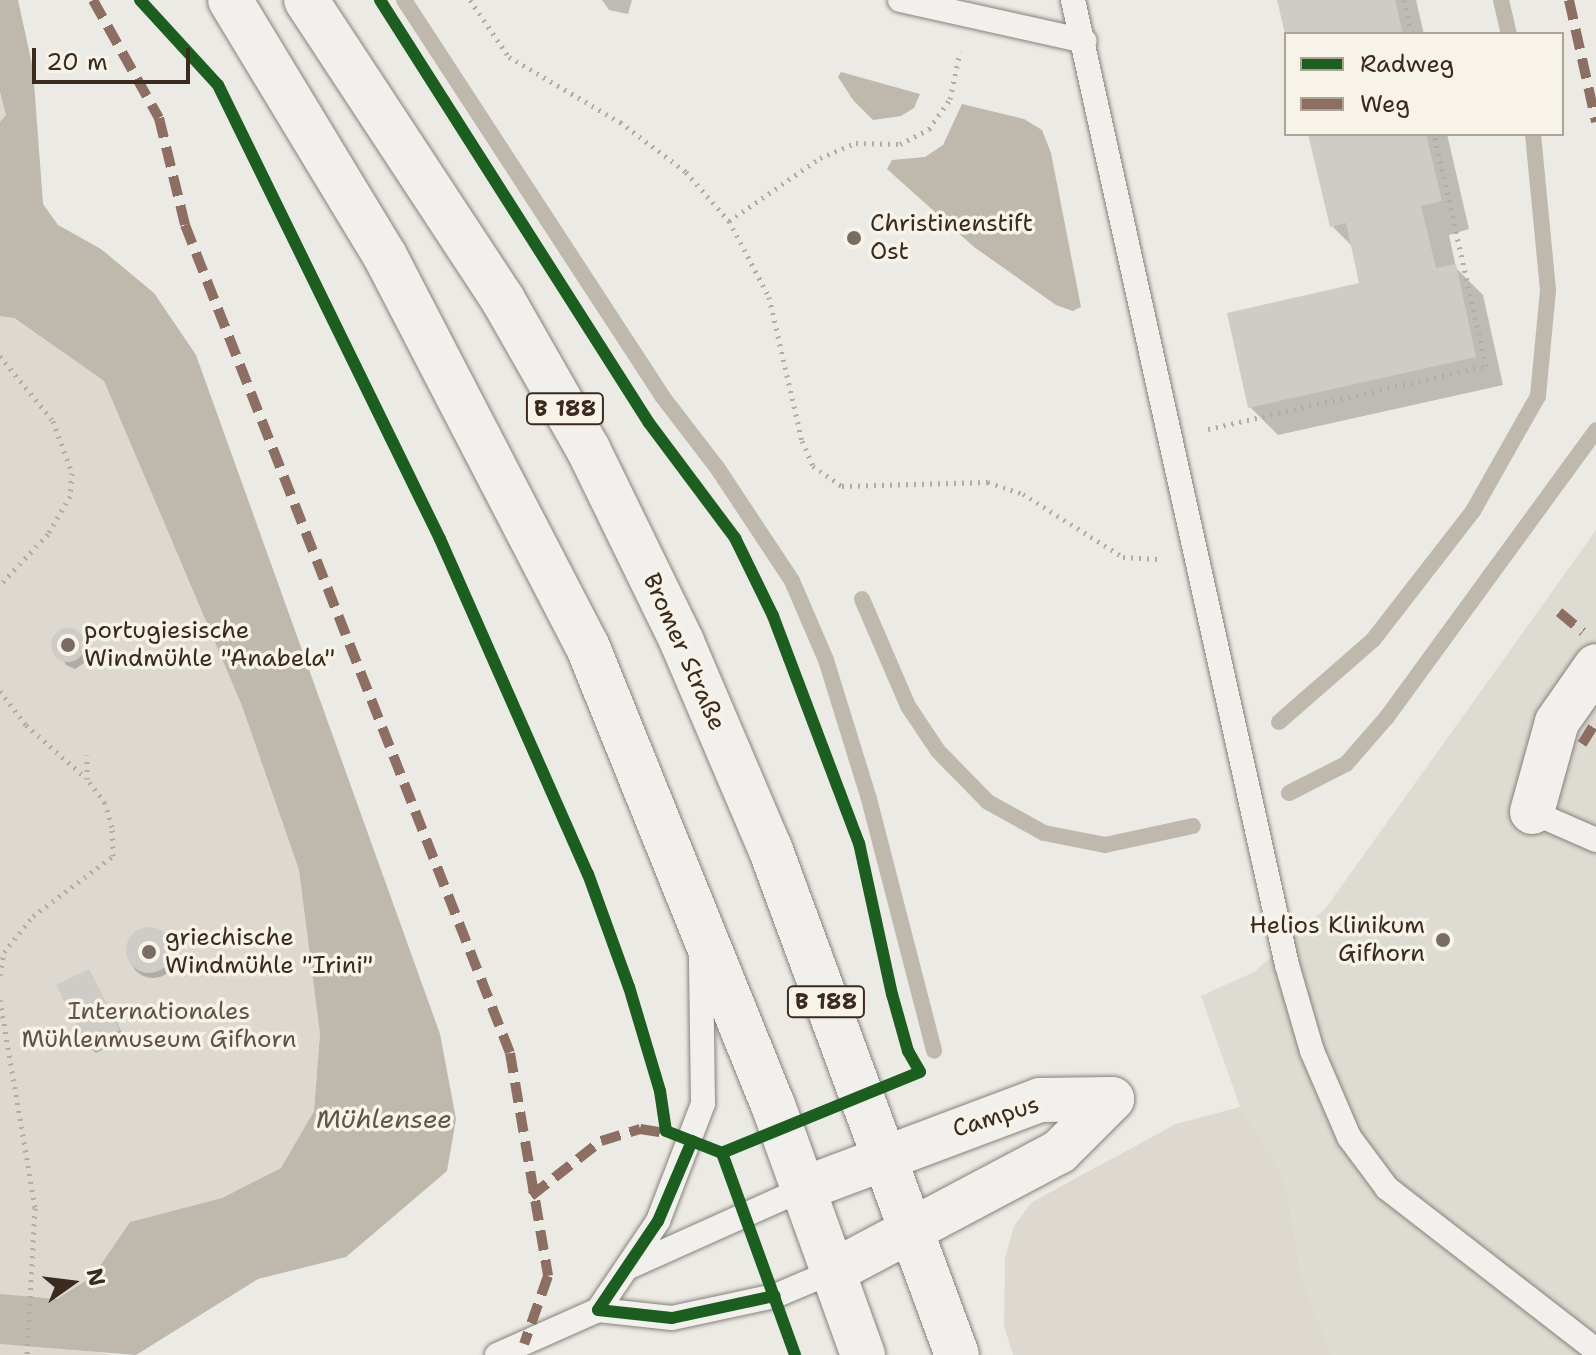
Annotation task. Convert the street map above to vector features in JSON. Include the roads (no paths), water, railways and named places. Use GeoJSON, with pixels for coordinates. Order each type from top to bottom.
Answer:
{"type":"FeatureCollection","features":[{"type":"Feature","properties":{"kind":"main road"},"geometry":{"type":"LineString","coordinates":[[230,0],[385,256],[466,406],[587,645],[702,923],[863,1355]]}},
{"type":"Feature","properties":{"kind":"main road","name":"Bromer Straße"},"geometry":{"type":"LineString","coordinates":[[306,0],[503,300],[588,449],[682,642],[770,848],[914,1231],[957,1355]]}},
{"type":"Feature","properties":{"kind":"main road"},"geometry":{"type":"LineString","coordinates":[[1532,812],[1557,722],[1596,666]]}},
{"type":"Feature","properties":{"kind":"main road","name":"Campus"},"geometry":{"type":"LineString","coordinates":[[884,1155],[1040,1100],[1112,1099],[1059,1152],[914,1231]]}},
{"type":"Feature","properties":{"kind":"main road"},"geometry":{"type":"LineString","coordinates":[[803,1189],[884,1155]]}},
{"type":"Feature","properties":{"kind":"main road"},"geometry":{"type":"LineString","coordinates":[[834,1271],[914,1231]]}},
{"type":"Feature","properties":{"kind":"lane"},"geometry":{"type":"LineString","coordinates":[[900,0],[1085,41]]}},
{"type":"Feature","properties":{"kind":"lane"},"geometry":{"type":"LineString","coordinates":[[1073,0],[1085,41],[1287,965],[1312,1051],[1349,1137],[1387,1188],[1596,1350]]}},
{"type":"Feature","properties":{"kind":"lane"},"geometry":{"type":"LineString","coordinates":[[1532,812],[1596,840]]}},
{"type":"Feature","properties":{"kind":"lane"},"geometry":{"type":"LineString","coordinates":[[497,1355],[526,1350],[598,1310],[658,1221],[703,1104],[702,923]]}},
{"type":"Feature","properties":{"kind":"lane"},"geometry":{"type":"LineString","coordinates":[[627,1268],[803,1189]]}},
{"type":"Feature","properties":{"kind":"lane"},"geometry":{"type":"LineString","coordinates":[[598,1310],[672,1318],[775,1296],[834,1271]]}},
{"type":"Feature","properties":{"kind":"water","name":"Mühlensee"},"geometry":{"type":"Polygon","coordinates":[[[0,0],[18,0],[33,69],[43,204],[58,225],[101,249],[154,293],[196,355],[440,1034],[456,1119],[447,1171],[346,1257],[258,1279],[136,1355],[0,1344],[0,1294],[57,1299],[93,1276],[130,1222],[222,1198],[281,1168],[314,1111],[320,1034],[299,870],[242,706],[104,381],[14,318],[0,316],[0,122],[6,115],[0,92],[0,0]]]}},
{"type":"Feature","properties":{"kind":"water"},"geometry":{"type":"Polygon","coordinates":[[[841,72],[920,94],[914,108],[901,116],[873,120],[853,100],[838,77],[841,72]]]}},
{"type":"Feature","properties":{"kind":"water"},"geometry":{"type":"Polygon","coordinates":[[[962,104],[1024,119],[1042,130],[1051,153],[1081,307],[1073,311],[1056,305],[974,247],[887,169],[892,160],[925,157],[943,145],[962,104]]]}},
{"type":"Feature","properties":{"kind":"waterway"},"geometry":{"type":"LineString","coordinates":[[404,0],[662,396],[718,469],[792,581],[826,660],[869,799],[934,1051]]}},
{"type":"Feature","properties":{"kind":"waterway"},"geometry":{"type":"LineString","coordinates":[[1501,0],[1509,32]]}},
{"type":"Feature","properties":{"kind":"waterway"},"geometry":{"type":"LineString","coordinates":[[1279,722],[1373,640],[1473,511],[1538,396],[1548,290],[1533,136]]}},
{"type":"Feature","properties":{"kind":"waterway"},"geometry":{"type":"LineString","coordinates":[[1289,793],[1346,764],[1387,717],[1596,430]]}},
{"type":"Feature","properties":{"kind":"waterway"},"geometry":{"type":"LineString","coordinates":[[862,599],[908,706],[938,751],[988,802],[1044,833],[1105,845],[1193,826]]}},
{"type":"Feature","properties":{"kind":"place","name":"Christinenstift Ost"},"geometry":{"type":"Point","coordinates":[854,238]}},
{"type":"Feature","properties":{"kind":"place","name":"portugiesische Windmühle \"Anabela\""},"geometry":{"type":"Point","coordinates":[68,645]}},
{"type":"Feature","properties":{"kind":"place","name":"Helios Klinikum Gifhorn"},"geometry":{"type":"Point","coordinates":[1443,940]}},
{"type":"Feature","properties":{"kind":"place","name":"griechische Windmühle \"Irini\""},"geometry":{"type":"Point","coordinates":[149,952]}},
{"type":"Feature","properties":{"kind":"park label","name":"Internationales Mühlenmuseum Gifhorn"},"geometry":{"type":"Point","coordinates":[159,1026]}}]}
